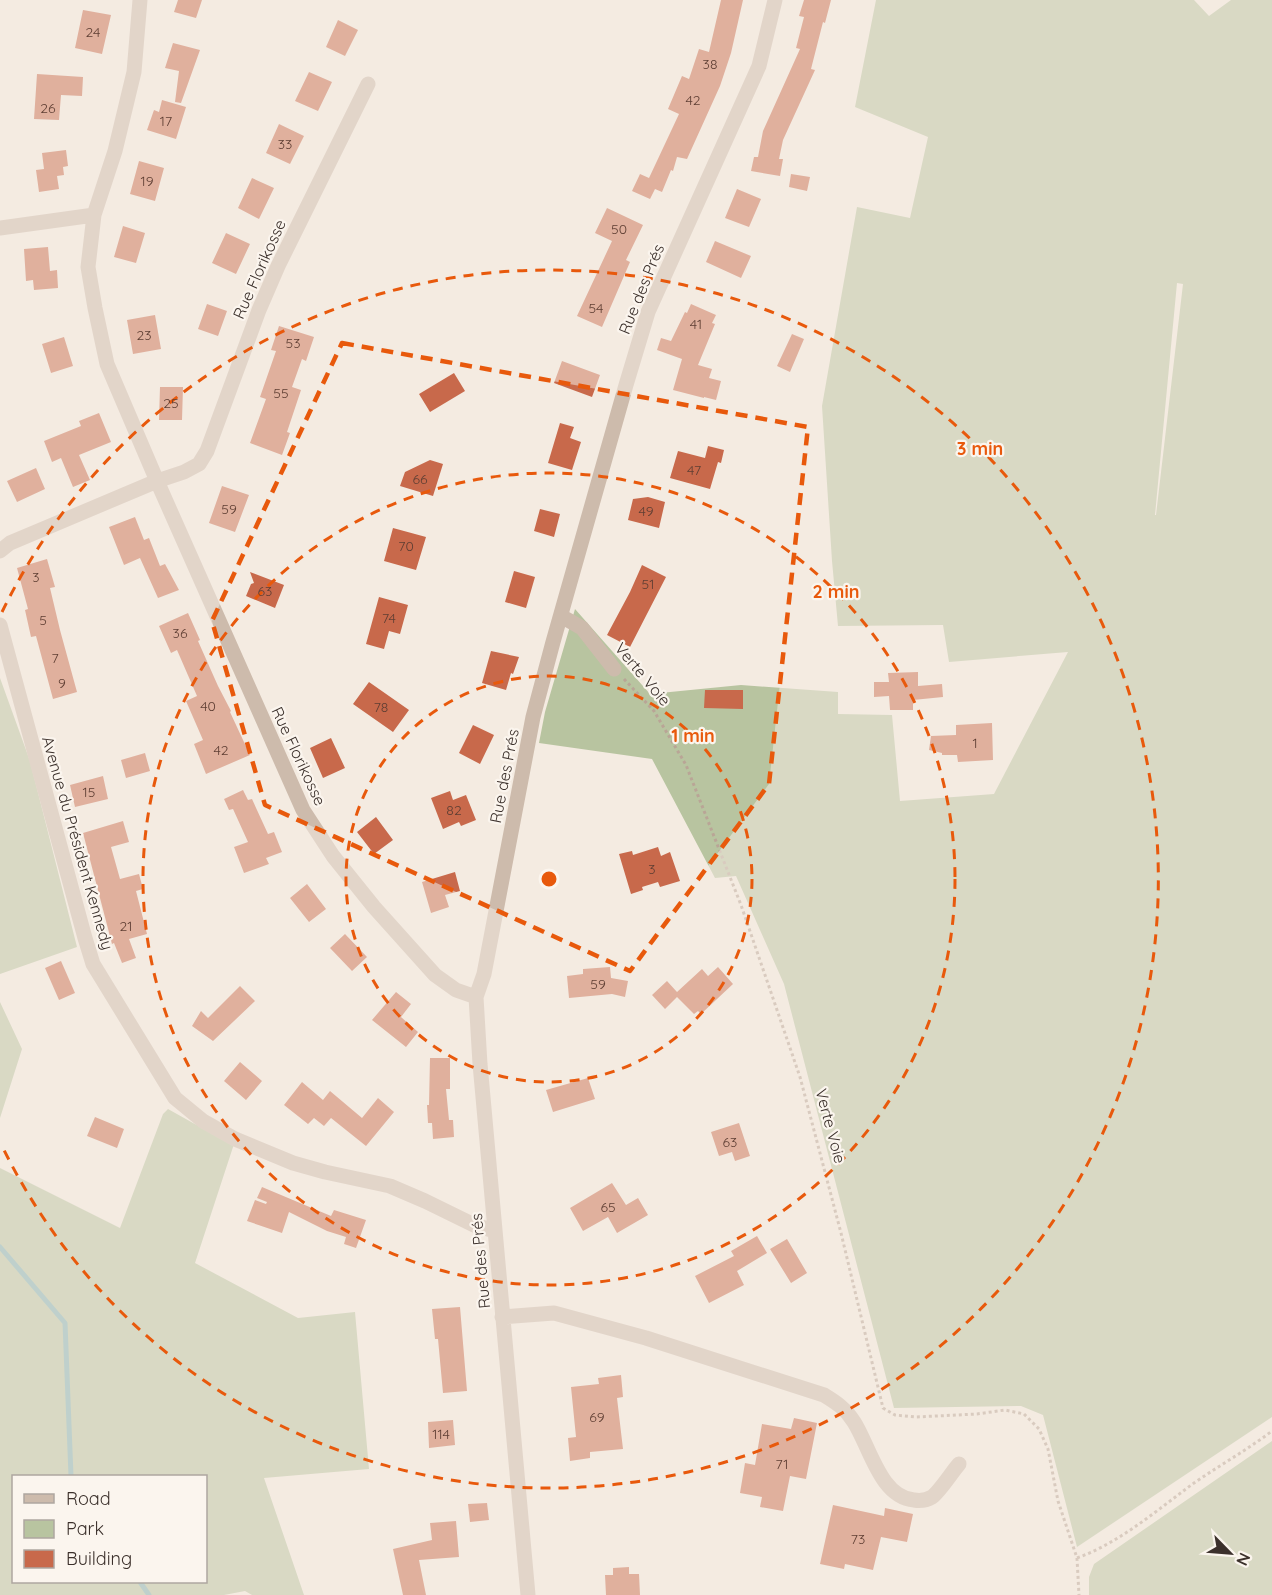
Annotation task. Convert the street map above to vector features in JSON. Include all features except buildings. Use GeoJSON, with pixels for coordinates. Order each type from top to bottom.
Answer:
{"type":"FeatureCollection","features":[{"type":"Feature","properties":{"kind":"street","name":"Rue Florikosse"},"geometry":{"type":"LineString","coordinates":[[140,0],[134,72],[115,151],[94,215],[88,267],[107,364],[303,810],[333,856],[374,907],[435,975],[456,990],[476,997]]}},
{"type":"Feature","properties":{"kind":"street","name":"Rue des Prés"},"geometry":{"type":"LineString","coordinates":[[528,1595],[480,1064],[476,997],[484,974],[534,717],[648,312],[759,66],[775,0]]}},
{"type":"Feature","properties":{"kind":"street","name":"Rue Florikosse"},"geometry":{"type":"LineString","coordinates":[[157,481],[199,464],[207,451],[273,277],[368,84]]}},
{"type":"Feature","properties":{"kind":"street"},"geometry":{"type":"LineString","coordinates":[[0,228],[94,215]]}},
{"type":"Feature","properties":{"kind":"street"},"geometry":{"type":"LineString","coordinates":[[0,551],[9,543],[157,481]]}},
{"type":"Feature","properties":{"kind":"street","name":"Verte Voie"},"geometry":{"type":"LineString","coordinates":[[561,616],[582,628],[614,669]]}},
{"type":"Feature","properties":{"kind":"street","name":"Avenue du Président Kennedy"},"geometry":{"type":"LineString","coordinates":[[0,625],[84,938],[93,964],[175,1098],[202,1121],[235,1139],[293,1163],[390,1186],[474,1225],[495,1231]]}},
{"type":"Feature","properties":{"kind":"street"},"geometry":{"type":"LineString","coordinates":[[502,1317],[554,1313],[646,1338],[824,1395],[842,1406],[855,1423],[884,1482],[908,1500],[921,1501],[933,1497],[959,1464]]}},
{"type":"Feature","properties":{"kind":"path","name":"Verte Voie"},"geometry":{"type":"LineString","coordinates":[[614,669],[654,711],[686,765],[741,905],[800,1077],[842,1233],[883,1408],[895,1415],[916,1417],[1005,1410],[1024,1414],[1039,1429],[1048,1449],[1058,1501],[1077,1558]]}},
{"type":"Feature","properties":{"kind":"path"},"geometry":{"type":"LineString","coordinates":[[1079,1595],[1077,1558],[1094,1552],[1123,1535],[1272,1431]]}},
{"type":"Feature","properties":{"kind":"highlighted area"},"geometry":{"type":"Polygon","coordinates":[[[342,343],[808,427],[769,784],[630,971],[265,805],[212,621],[342,343]]]}},
{"type":"Feature","properties":{"kind":"green space"},"geometry":{"type":"Polygon","coordinates":[[[876,0],[1194,0],[1209,16],[1231,0],[1272,0],[1272,1417],[1077,1547],[1043,1415],[1021,1406],[894,1408],[784,984],[736,876],[715,878],[652,759],[539,743],[545,712],[575,609],[650,694],[741,685],[838,692],[838,714],[892,715],[900,801],[994,794],[1068,652],[949,662],[943,625],[838,626],[822,406],[857,207],[910,218],[928,137],[855,107],[876,0]],[[1177,283],[1155,515],[1156,515],[1183,284],[1177,283]]]}},
{"type":"Feature","properties":{"kind":"green space"},"geometry":{"type":"Polygon","coordinates":[[[0,678],[30,761],[77,947],[0,974],[0,678]]]}},
{"type":"Feature","properties":{"kind":"green space"},"geometry":{"type":"Polygon","coordinates":[[[0,1002],[22,1049],[0,1118],[0,1002]]]}},
{"type":"Feature","properties":{"kind":"green space"},"geometry":{"type":"Polygon","coordinates":[[[168,1109],[234,1144],[195,1263],[298,1318],[355,1312],[369,1469],[264,1478],[304,1595],[252,1595],[245,1591],[224,1595],[0,1595],[0,1168],[120,1228],[163,1114],[168,1109]]]}},
{"type":"Feature","properties":{"kind":"green space"},"geometry":{"type":"Polygon","coordinates":[[[1272,1441],[1272,1595],[1089,1595],[1089,1577],[1094,1564],[1272,1441]]]}},
{"type":"Feature","properties":{"kind":"waterway"},"geometry":{"type":"LineString","coordinates":[[0,1247],[65,1323],[71,1475]]}},
{"type":"Feature","properties":{"kind":"waterway"},"geometry":{"type":"LineString","coordinates":[[141,1583],[149,1595]]}}]}
